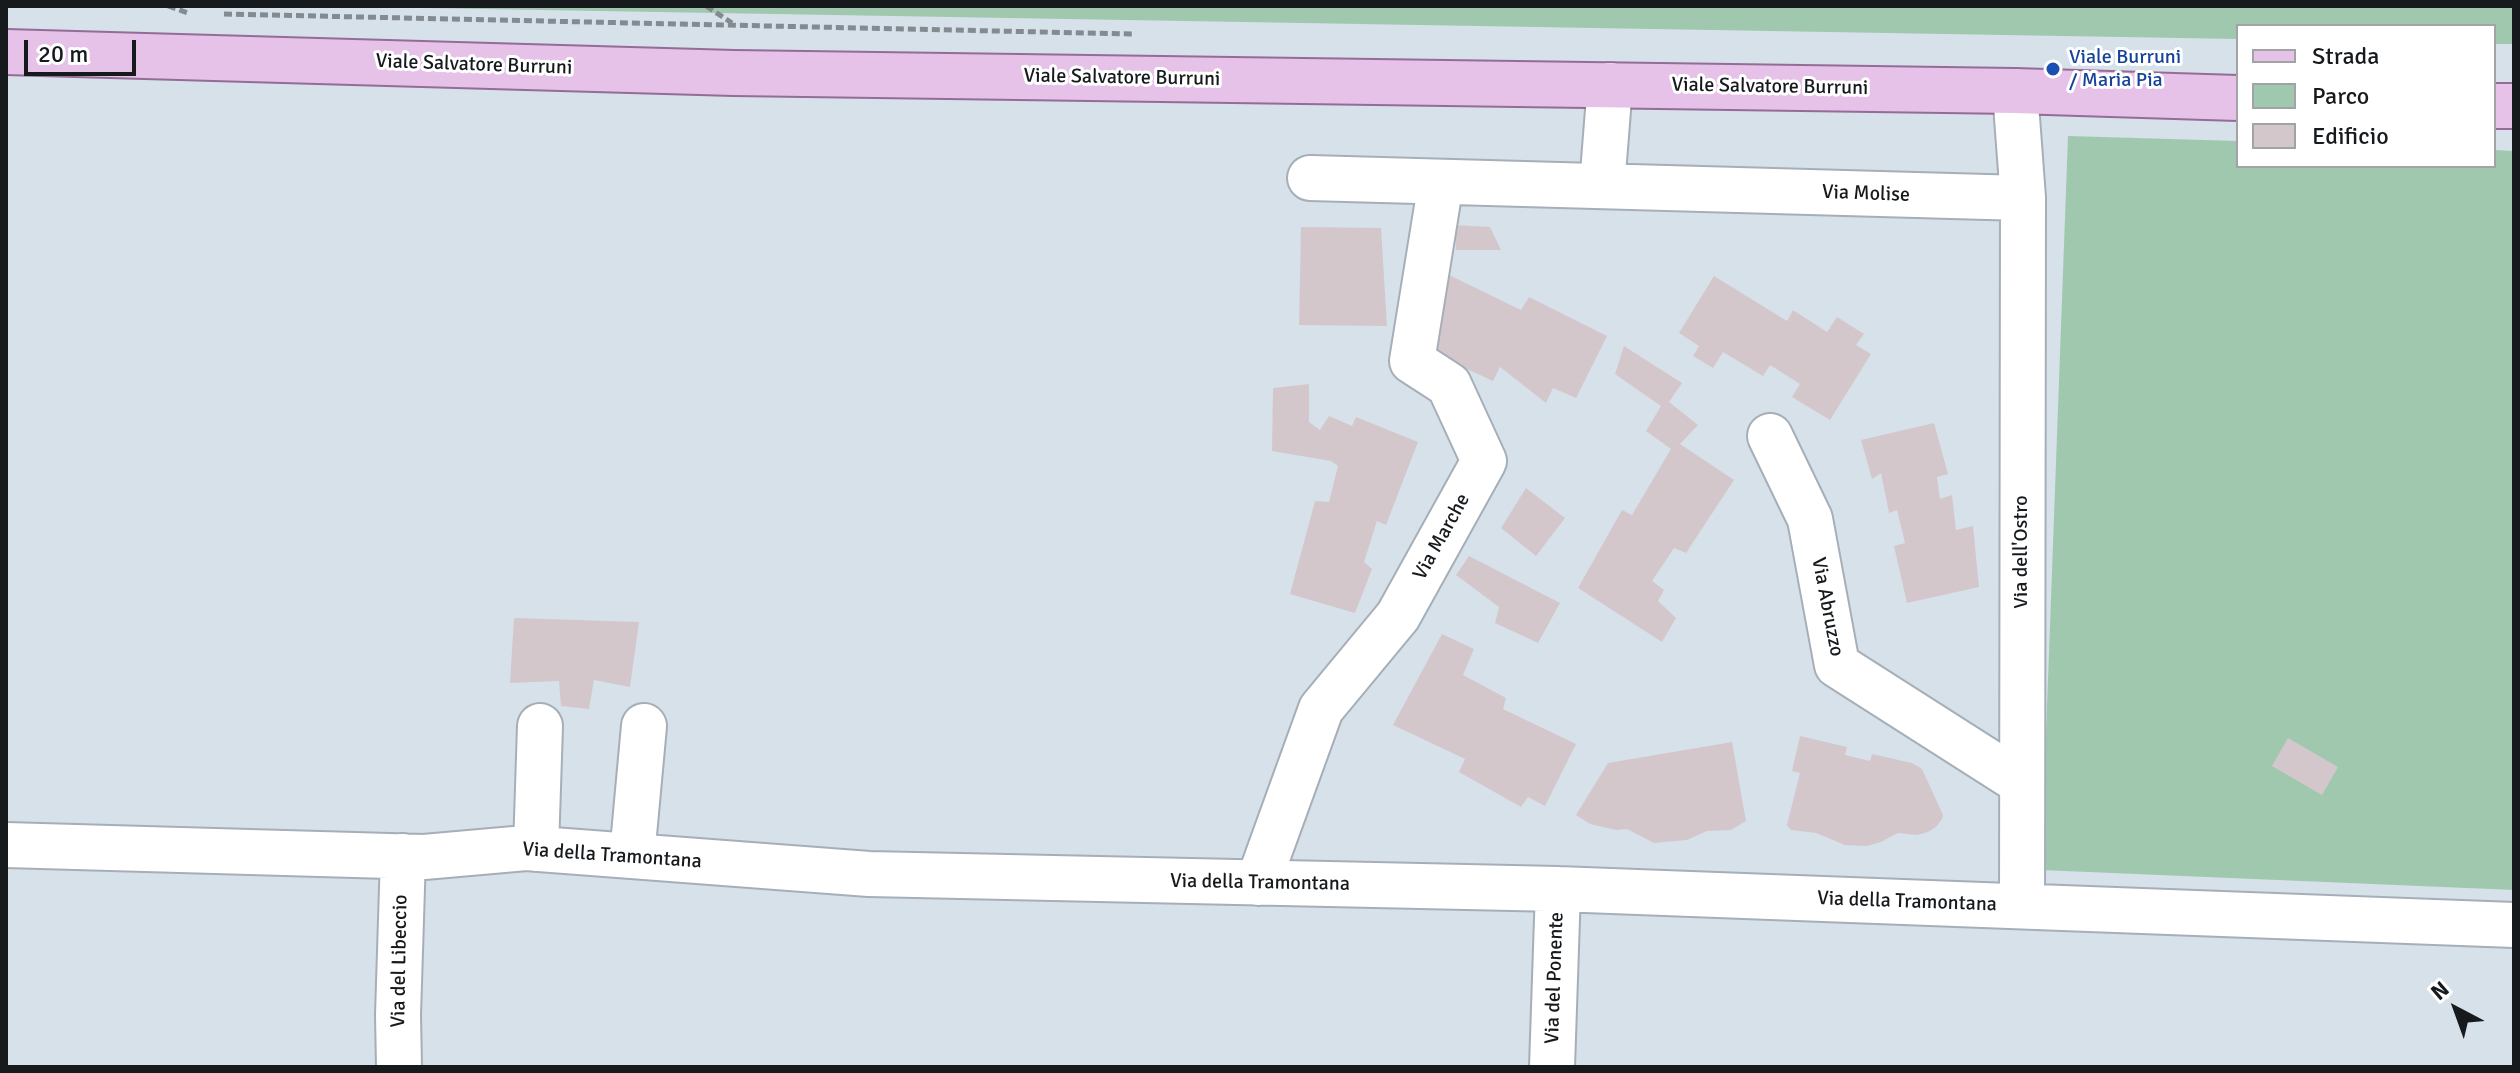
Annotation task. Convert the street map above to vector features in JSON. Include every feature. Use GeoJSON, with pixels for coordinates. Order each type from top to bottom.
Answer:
{"type":"FeatureCollection","features":[{"type":"Feature","properties":{"kind":"main road","name":"Viale Salvatore Burruni"},"geometry":{"type":"LineString","coordinates":[[6,52],[734,73],[2015,91],[2236,98]]}},
{"type":"Feature","properties":{"kind":"street"},"geometry":{"type":"LineString","coordinates":[[1602,186],[1610,85]]}},
{"type":"Feature","properties":{"kind":"street"},"geometry":{"type":"LineString","coordinates":[[2015,91],[2023,198]]}},
{"type":"Feature","properties":{"kind":"street","name":"Via Molise"},"geometry":{"type":"LineString","coordinates":[[1310,178],[2023,198]]}},
{"type":"Feature","properties":{"kind":"street","name":"Via Marche"},"geometry":{"type":"LineString","coordinates":[[1258,883],[1321,709],[1398,616],[1484,461],[1449,385],[1412,361],[1441,182]]}},
{"type":"Feature","properties":{"kind":"street","name":"Via dell'Ostro"},"geometry":{"type":"LineString","coordinates":[[2022,906],[2023,198]]}},
{"type":"Feature","properties":{"kind":"street","name":"Via Abruzzo"},"geometry":{"type":"LineString","coordinates":[[1770,436],[1810,519],[1837,665],[2022,783]]}},
{"type":"Feature","properties":{"kind":"street"},"geometry":{"type":"LineString","coordinates":[[536,849],[540,726]]}},
{"type":"Feature","properties":{"kind":"street"},"geometry":{"type":"LineString","coordinates":[[632,856],[644,726]]}},
{"type":"Feature","properties":{"kind":"street","name":"Via della Tramontana"},"geometry":{"type":"LineString","coordinates":[[6,845],[403,856],[536,849],[869,874],[1558,889],[2514,925]]}},
{"type":"Feature","properties":{"kind":"street","name":"Via del Libeccio"},"geometry":{"type":"LineString","coordinates":[[399,1067],[403,856]]}},
{"type":"Feature","properties":{"kind":"street","name":"Via del Ponente"},"geometry":{"type":"LineString","coordinates":[[1552,1067],[1558,889]]}},
{"type":"Feature","properties":{"kind":"path"},"geometry":{"type":"LineString","coordinates":[[168,6],[188,13]]}},
{"type":"Feature","properties":{"kind":"path"},"geometry":{"type":"LineString","coordinates":[[706,6],[735,25]]}},
{"type":"Feature","properties":{"kind":"green space"},"geometry":{"type":"Polygon","coordinates":[[[306,6],[2514,6],[2514,44],[2496,44],[2496,24],[2236,24],[2236,39],[306,6]]]}},
{"type":"Feature","properties":{"kind":"green space"},"geometry":{"type":"Polygon","coordinates":[[[2068,136],[2236,141],[2236,168],[2496,168],[2496,150],[2514,151],[2514,890],[2041,870],[2068,136]]]}},
{"type":"Feature","properties":{"kind":"building"},"geometry":{"type":"Polygon","coordinates":[[[1455,225],[1490,227],[1501,250],[1456,250],[1455,225]]]}},
{"type":"Feature","properties":{"kind":"building"},"geometry":{"type":"Polygon","coordinates":[[[1301,227],[1381,228],[1387,326],[1299,325],[1301,227]]]}},
{"type":"Feature","properties":{"kind":"building"},"geometry":{"type":"Polygon","coordinates":[[[1445,273],[1521,310],[1529,297],[1607,336],[1576,398],[1553,388],[1546,403],[1500,367],[1493,381],[1432,353],[1445,273]]]}},
{"type":"Feature","properties":{"kind":"building"},"geometry":{"type":"Polygon","coordinates":[[[1714,276],[1787,321],[1793,310],[1827,332],[1837,317],[1864,334],[1856,345],[1871,354],[1830,420],[1792,397],[1800,384],[1770,365],[1763,376],[1723,352],[1713,368],[1693,356],[1699,346],[1679,333],[1714,276]]]}},
{"type":"Feature","properties":{"kind":"building"},"geometry":{"type":"Polygon","coordinates":[[[1624,346],[1682,383],[1669,402],[1698,425],[1680,444],[1734,480],[1686,553],[1674,548],[1652,581],[1664,590],[1658,601],[1676,618],[1662,642],[1578,588],[1622,510],[1632,515],[1671,449],[1646,431],[1661,406],[1615,374],[1624,346]]]}},
{"type":"Feature","properties":{"kind":"building"},"geometry":{"type":"Polygon","coordinates":[[[1309,384],[1309,422],[1320,430],[1329,416],[1352,426],[1356,417],[1418,442],[1386,525],[1377,521],[1364,562],[1372,569],[1355,613],[1290,594],[1315,501],[1329,502],[1338,466],[1331,461],[1272,451],[1273,388],[1309,384]]]}},
{"type":"Feature","properties":{"kind":"building"},"geometry":{"type":"Polygon","coordinates":[[[1934,423],[1948,474],[1937,477],[1940,499],[1952,495],[1956,530],[1973,526],[1979,587],[1907,603],[1894,546],[1905,543],[1897,510],[1889,513],[1881,473],[1872,479],[1861,440],[1934,423]]]}},
{"type":"Feature","properties":{"kind":"building"},"geometry":{"type":"Polygon","coordinates":[[[1526,488],[1565,518],[1536,556],[1501,528],[1526,488]]]}},
{"type":"Feature","properties":{"kind":"building"},"geometry":{"type":"Polygon","coordinates":[[[1469,556],[1560,603],[1538,643],[1495,623],[1499,607],[1456,575],[1469,556]]]}},
{"type":"Feature","properties":{"kind":"building"},"geometry":{"type":"Polygon","coordinates":[[[514,618],[639,622],[630,687],[594,680],[589,709],[561,706],[559,681],[510,683],[514,618]]]}},
{"type":"Feature","properties":{"kind":"building"},"geometry":{"type":"Polygon","coordinates":[[[1442,634],[1474,649],[1463,675],[1506,698],[1503,709],[1576,744],[1545,806],[1528,797],[1521,807],[1459,772],[1465,759],[1393,725],[1442,634]]]}},
{"type":"Feature","properties":{"kind":"building"},"geometry":{"type":"Polygon","coordinates":[[[1800,736],[1847,747],[1845,755],[1870,761],[1872,754],[1912,763],[1922,769],[1943,815],[1942,819],[1928,832],[1917,835],[1898,833],[1867,846],[1845,845],[1816,833],[1791,830],[1787,825],[1800,773],[1792,771],[1800,736]]]}},
{"type":"Feature","properties":{"kind":"building"},"geometry":{"type":"Polygon","coordinates":[[[2288,738],[2338,767],[2322,795],[2272,766],[2288,738]]]}},
{"type":"Feature","properties":{"kind":"building"},"geometry":{"type":"Polygon","coordinates":[[[1732,742],[1746,821],[1731,830],[1707,831],[1687,840],[1654,843],[1627,829],[1616,830],[1590,824],[1576,815],[1608,763],[1732,742]]]}},
{"type":"Feature","properties":{"kind":"place","name":"Viale Burruni / Maria Pia"},"geometry":{"type":"Point","coordinates":[2053,69]}}]}
